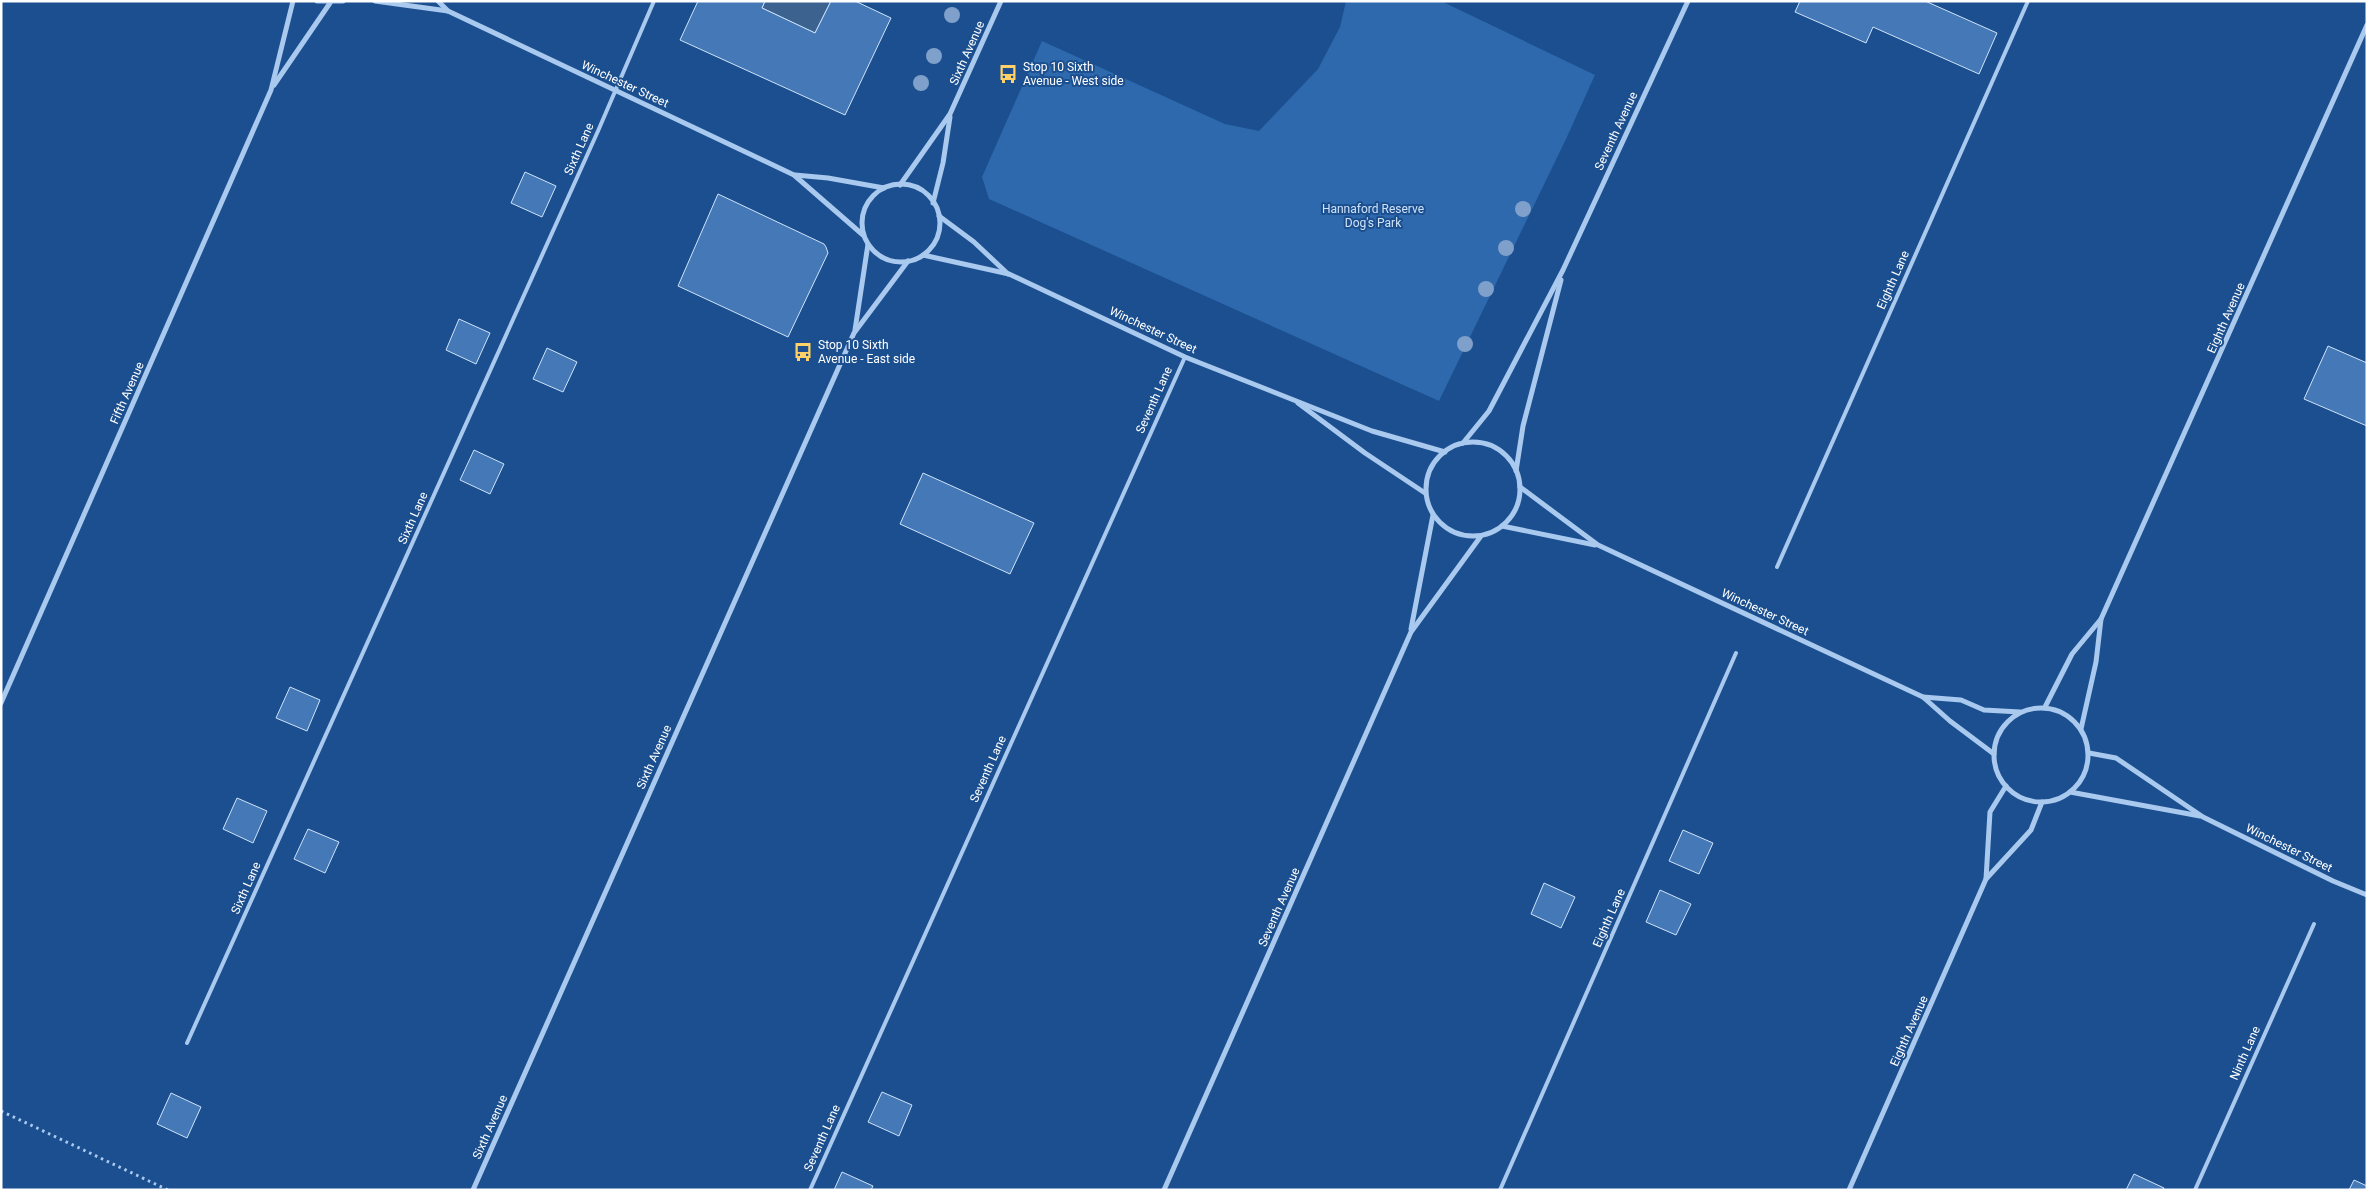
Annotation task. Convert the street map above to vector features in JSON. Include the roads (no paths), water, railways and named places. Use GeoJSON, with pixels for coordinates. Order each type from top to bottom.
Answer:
{"type":"FeatureCollection","features":[{"type":"Feature","properties":{"kind":"street","name":"Fifth Avenue"},"geometry":{"type":"LineString","coordinates":[[1,703],[270,90],[293,1]]}},
{"type":"Feature","properties":{"kind":"street"},"geometry":{"type":"LineString","coordinates":[[317,1],[330,3],[343,1]]}},
{"type":"Feature","properties":{"kind":"street","name":"Winchester Street"},"geometry":{"type":"LineString","coordinates":[[375,1],[448,11],[794,175],[863,235]]}},
{"type":"Feature","properties":{"kind":"street","name":"Winchester Street"},"geometry":{"type":"LineString","coordinates":[[438,1],[448,11]]}},
{"type":"Feature","properties":{"kind":"street","name":"Sixth Avenue"},"geometry":{"type":"LineString","coordinates":[[900,184],[950,114],[1001,1]]}},
{"type":"Feature","properties":{"kind":"street","name":"Seventh Avenue"},"geometry":{"type":"LineString","coordinates":[[1463,443],[1489,410],[1563,270],[1688,1]]}},
{"type":"Feature","properties":{"kind":"street","name":"Fifth Avenue"},"geometry":{"type":"LineString","coordinates":[[270,90],[330,3]]}},
{"type":"Feature","properties":{"kind":"street","name":"Eighth Avenue"},"geometry":{"type":"LineString","coordinates":[[2045,707],[2072,654],[2101,618],[2367,26]]}},
{"type":"Feature","properties":{"kind":"street","name":"Sixth Avenue"},"geometry":{"type":"LineString","coordinates":[[934,203],[943,163],[950,114]]}},
{"type":"Feature","properties":{"kind":"street","name":"Winchester Street"},"geometry":{"type":"LineString","coordinates":[[794,175],[828,178],[884,188]]}},
{"type":"Feature","properties":{"kind":"street"},"geometry":{"type":"LineString","coordinates":[[900,184],[913,186],[925,193],[934,203],[939,216],[937,238],[923,255],[908,261],[893,262],[879,256],[868,244],[863,235],[863,213],[868,202],[884,188],[900,184]]}},
{"type":"Feature","properties":{"kind":"street","name":"Winchester Street"},"geometry":{"type":"LineString","coordinates":[[939,216],[974,242],[1009,274]]}},
{"type":"Feature","properties":{"kind":"street","name":"Sixth Avenue"},"geometry":{"type":"LineString","coordinates":[[854,333],[868,244]]}},
{"type":"Feature","properties":{"kind":"street","name":"Winchester Street"},"geometry":{"type":"LineString","coordinates":[[923,255],[1009,274],[1185,357],[1292,398],[1372,432],[1445,452]]}},
{"type":"Feature","properties":{"kind":"street","name":"Sixth Avenue"},"geometry":{"type":"LineString","coordinates":[[473,1190],[854,333],[908,261]]}},
{"type":"Feature","properties":{"kind":"street","name":"Seventh Avenue"},"geometry":{"type":"LineString","coordinates":[[1516,472],[1523,426],[1563,270]]}},
{"type":"Feature","properties":{"kind":"street","name":"Winchester Street"},"geometry":{"type":"LineString","coordinates":[[1292,398],[1364,453],[1425,493]]}},
{"type":"Feature","properties":{"kind":"street"},"geometry":{"type":"LineString","coordinates":[[1480,442],[1495,448],[1508,458],[1516,472],[1520,487],[1518,502],[1512,515],[1502,526],[1481,536],[1463,535],[1446,528],[1433,515],[1425,493],[1427,477],[1434,463],[1445,452],[1463,443],[1480,442]]}},
{"type":"Feature","properties":{"kind":"street","name":"Winchester Street"},"geometry":{"type":"LineString","coordinates":[[1520,487],[1598,545],[1923,697],[1950,721],[1994,754]]}},
{"type":"Feature","properties":{"kind":"street","name":"Seventh Avenue"},"geometry":{"type":"LineString","coordinates":[[1411,632],[1433,515]]}},
{"type":"Feature","properties":{"kind":"street","name":"Winchester Street"},"geometry":{"type":"LineString","coordinates":[[1502,526],[1598,545]]}},
{"type":"Feature","properties":{"kind":"street","name":"Seventh Avenue"},"geometry":{"type":"LineString","coordinates":[[1164,1190],[1411,632],[1481,536]]}},
{"type":"Feature","properties":{"kind":"street","name":"Eighth Avenue"},"geometry":{"type":"LineString","coordinates":[[2081,729],[2096,662],[2101,618]]}},
{"type":"Feature","properties":{"kind":"street","name":"Winchester Street"},"geometry":{"type":"LineString","coordinates":[[1923,697],[1961,700],[1984,710],[2021,712]]}},
{"type":"Feature","properties":{"kind":"street"},"geometry":{"type":"LineString","coordinates":[[2045,707],[2066,714],[2081,729],[2089,753],[2086,768],[2080,781],[2070,792],[2062,797],[2042,802],[2028,800],[2006,786],[1995,765],[1996,741],[2010,719],[2021,712],[2045,707]]}},
{"type":"Feature","properties":{"kind":"street","name":"Winchester Street"},"geometry":{"type":"LineString","coordinates":[[2089,753],[2116,758],[2203,817],[2333,881],[2367,895]]}},
{"type":"Feature","properties":{"kind":"street","name":"Eighth Avenue"},"geometry":{"type":"LineString","coordinates":[[1986,880],[1990,812],[2006,786]]}},
{"type":"Feature","properties":{"kind":"street","name":"Winchester Street"},"geometry":{"type":"LineString","coordinates":[[2070,792],[2203,817]]}},
{"type":"Feature","properties":{"kind":"street","name":"Eighth Avenue"},"geometry":{"type":"LineString","coordinates":[[1848,1190],[1986,880],[2031,830],[2042,802]]}},
{"type":"Feature","properties":{"kind":"lane","name":"Sixth Lane"},"geometry":{"type":"LineString","coordinates":[[187,1043],[616,91],[654,1]]}},
{"type":"Feature","properties":{"kind":"lane","name":"Eighth Lane"},"geometry":{"type":"LineString","coordinates":[[1777,567],[2028,1]]}},
{"type":"Feature","properties":{"kind":"lane","name":"Seventh Lane"},"geometry":{"type":"LineString","coordinates":[[810,1190],[1185,357]]}},
{"type":"Feature","properties":{"kind":"lane","name":"Eighth Lane"},"geometry":{"type":"LineString","coordinates":[[1500,1190],[1736,653]]}},
{"type":"Feature","properties":{"kind":"lane","name":"Ninth Lane"},"geometry":{"type":"LineString","coordinates":[[2195,1190],[2314,924]]}},
{"type":"Feature","properties":{"kind":"place","name":"Stop 10 Sixth Avenue - West side"},"geometry":{"type":"Point","coordinates":[1008,74]}},
{"type":"Feature","properties":{"kind":"place","name":"Stop 10 Sixth Avenue - East side"},"geometry":{"type":"Point","coordinates":[803,352]}},
{"type":"Feature","properties":{"kind":"park label","name":"Hannaford Reserve Dog's Park"},"geometry":{"type":"Point","coordinates":[1373,216]}}]}
